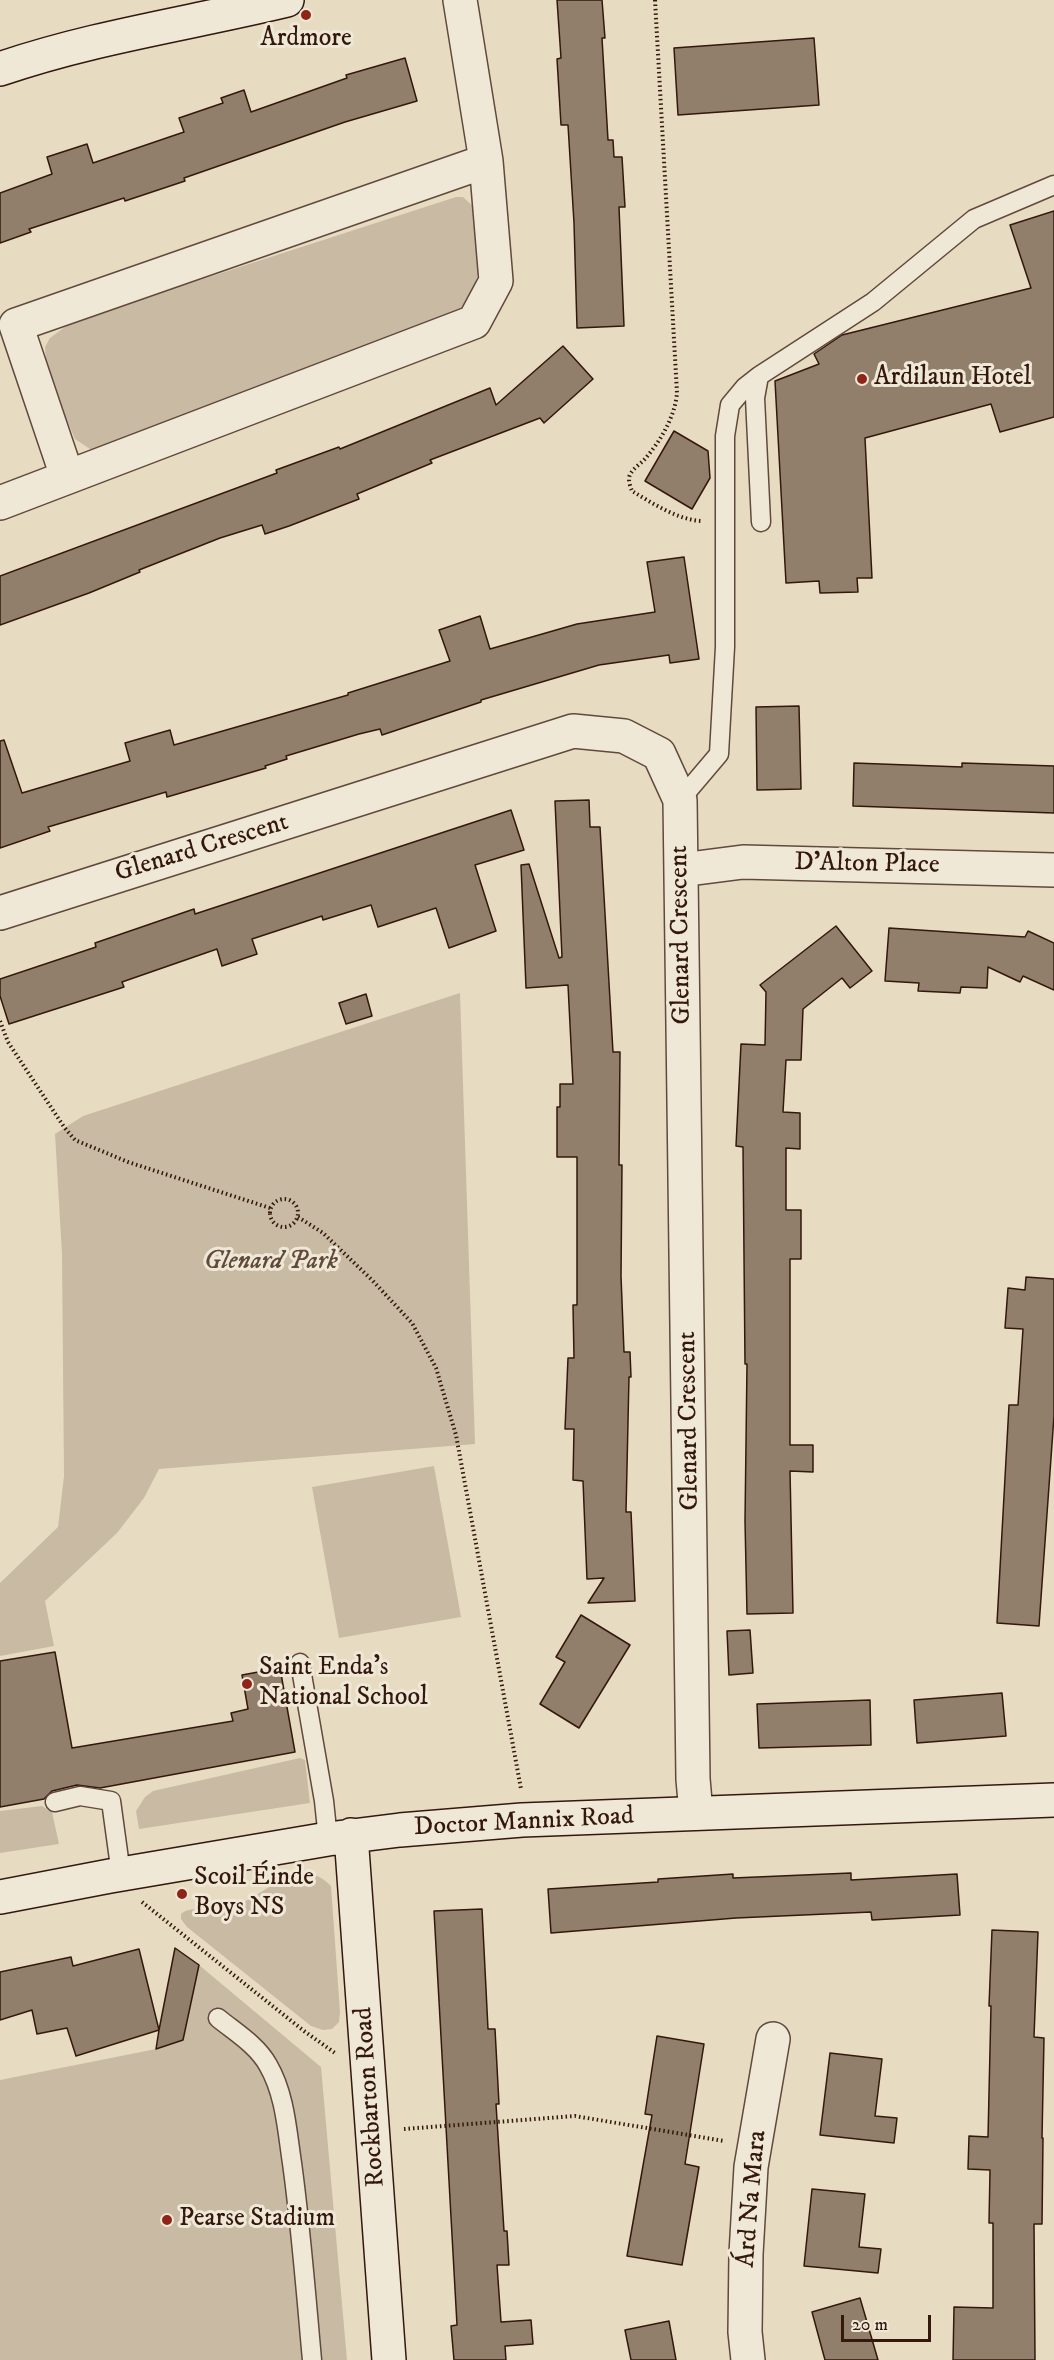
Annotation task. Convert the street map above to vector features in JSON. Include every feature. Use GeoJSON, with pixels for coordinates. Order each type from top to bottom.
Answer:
{"type":"FeatureCollection","features":[{"type":"Feature","properties":{"kind":"street"},"geometry":{"type":"LineString","coordinates":[[0,69],[93,41],[224,8],[287,0]]}},
{"type":"Feature","properties":{"kind":"street"},"geometry":{"type":"LineString","coordinates":[[0,503],[474,322],[496,281],[486,161],[460,0]]}},
{"type":"Feature","properties":{"kind":"street"},"geometry":{"type":"LineString","coordinates":[[67,476],[16,325],[486,161]]}},
{"type":"Feature","properties":{"kind":"street","name":"Glenard Crescent"},"geometry":{"type":"LineString","coordinates":[[0,913],[573,731],[624,736],[659,754],[680,800],[693,1779],[696,1813]]}},
{"type":"Feature","properties":{"kind":"street","name":"D'Alton Place"},"geometry":{"type":"LineString","coordinates":[[681,870],[743,862],[1054,870]]}},
{"type":"Feature","properties":{"kind":"street","name":"Doctor Mannix Road"},"geometry":{"type":"LineString","coordinates":[[0,1897],[130,1887],[340,1837],[522,1820],[1054,1800]]}},
{"type":"Feature","properties":{"kind":"street","name":"Rockbarton Road"},"geometry":{"type":"LineString","coordinates":[[340,1837],[368,2068],[389,2360]]}},
{"type":"Feature","properties":{"kind":"street","name":"Árd Na Mara"},"geometry":{"type":"LineString","coordinates":[[748,2360],[745,2332],[746,2254],[751,2167],[773,2039]]}},
{"type":"Feature","properties":{"kind":"lane"},"geometry":{"type":"LineString","coordinates":[[680,800],[719,754],[725,647],[727,522],[725,436],[730,405],[745,387],[759,376],[873,302],[974,219],[1054,184]]}},
{"type":"Feature","properties":{"kind":"lane"},"geometry":{"type":"LineString","coordinates":[[759,376],[755,398],[761,522]]}},
{"type":"Feature","properties":{"kind":"lane"},"geometry":{"type":"LineString","coordinates":[[300,1663],[324,1801],[340,1837]]}},
{"type":"Feature","properties":{"kind":"lane"},"geometry":{"type":"LineString","coordinates":[[55,1803],[80,1796],[111,1801],[130,1887]]}},
{"type":"Feature","properties":{"kind":"lane"},"geometry":{"type":"LineString","coordinates":[[218,2018],[258,2052],[268,2064],[284,2108],[296,2194],[312,2360]]}},
{"type":"Feature","properties":{"kind":"path"},"geometry":{"type":"LineString","coordinates":[[655,0],[677,393],[676,407],[665,430],[651,452],[630,473],[629,478],[632,491],[688,520],[727,522]]}},
{"type":"Feature","properties":{"kind":"path"},"geometry":{"type":"LineString","coordinates":[[0,1021],[8,1042],[75,1140],[128,1162],[270,1208]]}},
{"type":"Feature","properties":{"kind":"path"},"geometry":{"type":"LineString","coordinates":[[279,1199],[291,1200],[298,1211],[297,1217],[294,1223],[282,1227],[272,1220],[270,1208],[279,1199]]}},
{"type":"Feature","properties":{"kind":"path"},"geometry":{"type":"LineString","coordinates":[[297,1217],[323,1233],[404,1314],[412,1323],[436,1368],[456,1435],[472,1514],[520,1784],[522,1820]]}},
{"type":"Feature","properties":{"kind":"path"},"geometry":{"type":"LineString","coordinates":[[130,1887],[304,2031],[338,2055],[368,2068]]}},
{"type":"Feature","properties":{"kind":"path"},"geometry":{"type":"LineString","coordinates":[[373,2132],[575,2116],[754,2146]]}},
{"type":"Feature","properties":{"kind":"green space"},"geometry":{"type":"Polygon","coordinates":[[[456,197],[463,197],[476,209],[479,251],[474,288],[458,312],[96,453],[75,439],[47,375],[45,347],[50,338],[73,321],[456,197]]]}},
{"type":"Feature","properties":{"kind":"green space","name":"Glenard Park"},"geometry":{"type":"Polygon","coordinates":[[[460,993],[475,1444],[159,1469],[144,1498],[117,1533],[45,1601],[54,1646],[0,1656],[0,1583],[58,1527],[64,1476],[62,1254],[55,1134],[83,1116],[460,993]]]}},
{"type":"Feature","properties":{"kind":"green space"},"geometry":{"type":"Polygon","coordinates":[[[434,1466],[461,1617],[339,1638],[312,1487],[434,1466]]]}},
{"type":"Feature","properties":{"kind":"green space"},"geometry":{"type":"Polygon","coordinates":[[[300,1758],[305,1760],[310,1803],[139,1829],[136,1811],[145,1797],[153,1791],[300,1758]]]}},
{"type":"Feature","properties":{"kind":"green space"},"geometry":{"type":"Polygon","coordinates":[[[42,1806],[52,1812],[59,1844],[0,1853],[0,1811],[42,1806]]]}},
{"type":"Feature","properties":{"kind":"green space"},"geometry":{"type":"Polygon","coordinates":[[[297,1872],[316,1875],[331,1886],[340,2012],[339,2022],[332,2029],[323,2030],[311,2026],[187,1927],[181,1919],[181,1914],[185,1911],[222,1910],[242,1903],[297,1872]]]}},
{"type":"Feature","properties":{"kind":"green space","name":"Pearse Stadium"},"geometry":{"type":"Polygon","coordinates":[[[175,1948],[199,1965],[321,2067],[347,2360],[0,2360],[0,2080],[156,2049],[175,1948]]]}},
{"type":"Feature","properties":{"kind":"building"},"geometry":{"type":"Polygon","coordinates":[[[557,0],[602,0],[608,140],[613,140],[614,157],[622,157],[625,207],[619,207],[624,326],[577,328],[568,125],[561,125],[557,59],[561,58],[557,0]]]}},
{"type":"Feature","properties":{"kind":"building"},"geometry":{"type":"Polygon","coordinates":[[[814,38],[819,105],[678,115],[674,48],[814,38]]]}},
{"type":"Feature","properties":{"kind":"building"},"geometry":{"type":"Polygon","coordinates":[[[405,58],[417,101],[345,122],[125,201],[124,198],[29,229],[31,232],[0,243],[0,193],[52,174],[47,157],[87,144],[93,163],[184,132],[179,118],[223,103],[221,98],[244,90],[251,112],[347,78],[346,75],[405,58]]]}},
{"type":"Feature","properties":{"kind":"building"},"geometry":{"type":"Polygon","coordinates":[[[1054,211],[1054,417],[1000,432],[991,404],[865,438],[872,578],[857,578],[858,592],[820,593],[819,581],[786,583],[775,381],[819,364],[814,354],[842,335],[1031,288],[1010,225],[1054,211]]]}},
{"type":"Feature","properties":{"kind":"building"},"geometry":{"type":"Polygon","coordinates":[[[563,346],[593,379],[544,423],[540,418],[430,460],[432,463],[357,494],[359,499],[289,526],[265,534],[262,525],[220,538],[139,570],[140,572],[89,593],[0,625],[0,576],[277,473],[276,470],[339,447],[340,449],[490,388],[496,405],[563,346]]]}},
{"type":"Feature","properties":{"kind":"building"},"geometry":{"type":"Polygon","coordinates":[[[674,431],[708,451],[710,478],[692,509],[645,481],[674,431]]]}},
{"type":"Feature","properties":{"kind":"building"},"geometry":{"type":"Polygon","coordinates":[[[684,557],[699,659],[670,663],[669,655],[599,665],[481,700],[481,702],[382,735],[380,729],[359,734],[286,756],[287,759],[265,766],[266,768],[167,797],[166,792],[48,827],[50,831],[0,848],[0,741],[4,740],[22,793],[130,761],[125,743],[170,730],[174,745],[348,695],[348,693],[450,661],[439,630],[480,616],[490,649],[577,624],[655,612],[647,562],[684,557]]]}},
{"type":"Feature","properties":{"kind":"building"},"geometry":{"type":"Polygon","coordinates":[[[799,706],[801,789],[757,790],[756,707],[799,706]]]}},
{"type":"Feature","properties":{"kind":"building"},"geometry":{"type":"Polygon","coordinates":[[[854,763],[962,767],[962,763],[1054,766],[1054,813],[853,806],[854,763]]]}},
{"type":"Feature","properties":{"kind":"building"},"geometry":{"type":"Polygon","coordinates":[[[589,800],[590,827],[600,827],[613,1052],[620,1052],[621,1276],[624,1352],[630,1352],[631,1377],[629,1377],[626,1512],[631,1512],[635,1601],[588,1603],[604,1578],[587,1579],[583,1481],[573,1480],[574,1429],[565,1429],[568,1358],[574,1358],[573,1305],[577,1305],[577,1157],[557,1157],[557,1107],[560,1107],[560,1084],[573,1084],[568,985],[526,988],[521,865],[529,864],[559,958],[562,957],[555,801],[589,800]]]}},
{"type":"Feature","properties":{"kind":"building"},"geometry":{"type":"Polygon","coordinates":[[[511,810],[524,850],[475,865],[496,931],[449,948],[436,908],[378,927],[371,905],[323,920],[322,916],[252,939],[257,954],[222,966],[217,949],[122,982],[124,987],[9,1024],[0,996],[0,979],[96,947],[95,943],[194,909],[195,914],[511,810]]]}},
{"type":"Feature","properties":{"kind":"building"},"geometry":{"type":"Polygon","coordinates":[[[836,926],[872,971],[850,988],[842,978],[803,1009],[801,1060],[786,1060],[783,1112],[800,1113],[800,1149],[786,1148],[786,1210],[801,1210],[801,1259],[790,1259],[790,1445],[813,1445],[813,1472],[790,1471],[793,1613],[747,1614],[745,1521],[747,1364],[745,1364],[743,1147],[736,1146],[741,1044],[765,1045],[766,992],[760,985],[836,926]]]}},
{"type":"Feature","properties":{"kind":"building"},"geometry":{"type":"Polygon","coordinates":[[[889,928],[1025,937],[1028,931],[1054,943],[1054,990],[1023,976],[1020,982],[988,967],[987,988],[961,987],[960,993],[918,991],[919,983],[885,981],[889,928]]]}},
{"type":"Feature","properties":{"kind":"building"},"geometry":{"type":"Polygon","coordinates":[[[366,994],[372,1016],[346,1024],[339,1003],[366,994]]]}},
{"type":"Feature","properties":{"kind":"building"},"geometry":{"type":"Polygon","coordinates":[[[1026,1277],[1054,1279],[1054,1416],[1039,1626],[997,1623],[1009,1405],[1018,1405],[1023,1329],[1005,1328],[1008,1288],[1025,1290],[1026,1277]]]}},
{"type":"Feature","properties":{"kind":"building"},"geometry":{"type":"Polygon","coordinates":[[[581,1615],[630,1645],[579,1728],[540,1704],[565,1662],[556,1657],[581,1615]]]}},
{"type":"Feature","properties":{"kind":"building"},"geometry":{"type":"Polygon","coordinates":[[[750,1630],[753,1673],[729,1675],[727,1631],[750,1630]]]}},
{"type":"Feature","properties":{"kind":"building"},"geometry":{"type":"Polygon","coordinates":[[[55,1652],[72,1748],[233,1721],[231,1713],[248,1709],[242,1675],[280,1668],[295,1752],[100,1788],[77,1785],[52,1791],[44,1799],[0,1807],[0,1661],[55,1652]]]}},
{"type":"Feature","properties":{"kind":"building"},"geometry":{"type":"Polygon","coordinates":[[[1002,1693],[1006,1736],[917,1743],[914,1700],[1002,1693]]]}},
{"type":"Feature","properties":{"kind":"building"},"geometry":{"type":"Polygon","coordinates":[[[870,1700],[871,1745],[759,1748],[757,1704],[870,1700]]]}},
{"type":"Feature","properties":{"kind":"building"},"geometry":{"type":"Polygon","coordinates":[[[851,1873],[851,1880],[957,1874],[960,1915],[872,1920],[871,1912],[736,1918],[551,1933],[548,1889],[658,1882],[658,1879],[733,1874],[733,1878],[851,1873]]]}},
{"type":"Feature","properties":{"kind":"building"},"geometry":{"type":"Polygon","coordinates":[[[482,1909],[488,2029],[495,2029],[499,2104],[496,2104],[504,2231],[507,2231],[509,2265],[497,2265],[501,2322],[531,2320],[533,2344],[505,2346],[506,2360],[454,2360],[451,2326],[457,2325],[434,1911],[482,1909]]]}},
{"type":"Feature","properties":{"kind":"building"},"geometry":{"type":"Polygon","coordinates":[[[992,1930],[1038,1932],[1034,2037],[1044,2038],[1042,2224],[1034,2224],[1035,2360],[953,2360],[954,2307],[993,2308],[993,2223],[989,2223],[990,2170],[968,2169],[969,2136],[988,2137],[992,1930]]]}},
{"type":"Feature","properties":{"kind":"building"},"geometry":{"type":"Polygon","coordinates":[[[175,1948],[199,1965],[183,2040],[156,2049],[175,1948]]]}},
{"type":"Feature","properties":{"kind":"building"},"geometry":{"type":"Polygon","coordinates":[[[139,1949],[159,2030],[76,2056],[67,2028],[37,2034],[32,2010],[0,2020],[0,1972],[71,1957],[73,1966],[139,1949]]]}},
{"type":"Feature","properties":{"kind":"building"},"geometry":{"type":"Polygon","coordinates":[[[657,2036],[704,2044],[685,2164],[699,2167],[682,2265],[627,2256],[652,2115],[645,2114],[657,2036]]]}},
{"type":"Feature","properties":{"kind":"building"},"geometry":{"type":"Polygon","coordinates":[[[830,2053],[882,2059],[875,2116],[897,2118],[894,2143],[820,2135],[830,2053]]]}},
{"type":"Feature","properties":{"kind":"building"},"geometry":{"type":"Polygon","coordinates":[[[812,2189],[865,2194],[859,2247],[881,2249],[878,2273],[804,2266],[812,2189]]]}},
{"type":"Feature","properties":{"kind":"building"},"geometry":{"type":"Polygon","coordinates":[[[860,2298],[878,2360],[825,2360],[812,2312],[860,2298]]]}},
{"type":"Feature","properties":{"kind":"building"},"geometry":{"type":"Polygon","coordinates":[[[669,2321],[676,2360],[631,2360],[625,2330],[669,2321]]]}},
{"type":"Feature","properties":{"kind":"place","name":"Ardmore"},"geometry":{"type":"Point","coordinates":[306,15]}},
{"type":"Feature","properties":{"kind":"place","name":"Ardilaun Hotel"},"geometry":{"type":"Point","coordinates":[862,379]}},
{"type":"Feature","properties":{"kind":"place","name":"Saint Enda's National School"},"geometry":{"type":"Point","coordinates":[247,1684]}},
{"type":"Feature","properties":{"kind":"place","name":"Scoil Éinde Boys NS"},"geometry":{"type":"Point","coordinates":[182,1894]}},
{"type":"Feature","properties":{"kind":"place","name":"Pearse Stadium"},"geometry":{"type":"Point","coordinates":[167,2220]}}]}
